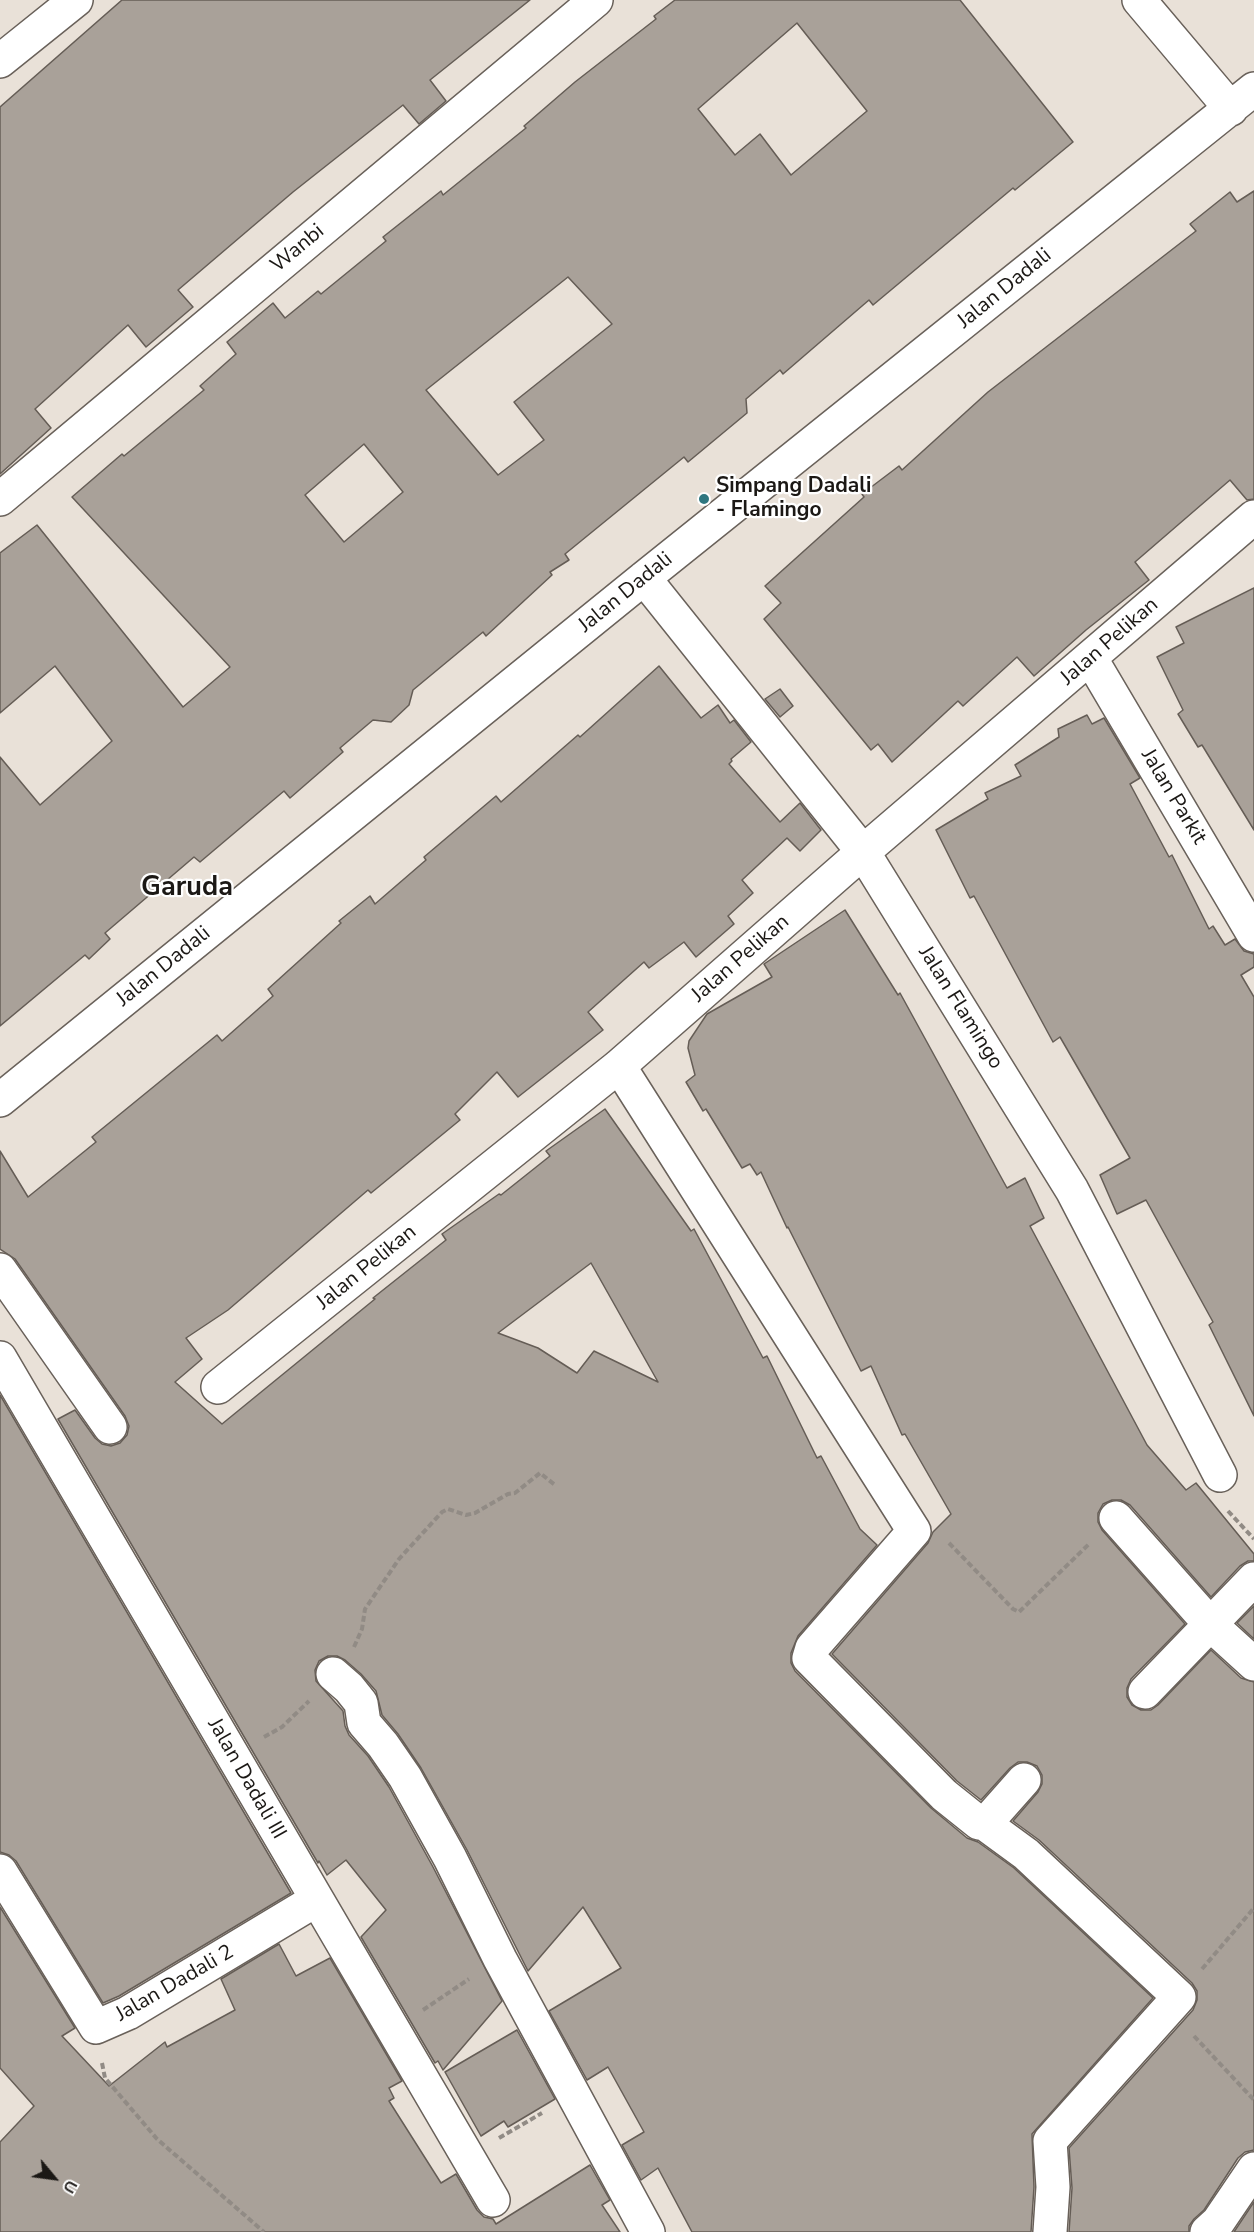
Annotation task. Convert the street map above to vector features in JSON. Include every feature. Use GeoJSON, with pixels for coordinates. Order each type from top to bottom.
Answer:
{"type":"FeatureCollection","features":[{"type":"Feature","properties":{"kind":"street"},"geometry":{"type":"LineString","coordinates":[[0,61],[76,0]]}},
{"type":"Feature","properties":{"kind":"street","name":"Wanbi"},"geometry":{"type":"LineString","coordinates":[[0,499],[596,0]]}},
{"type":"Feature","properties":{"kind":"street"},"geometry":{"type":"LineString","coordinates":[[1138,0],[1242,99]]}},
{"type":"Feature","properties":{"kind":"street","name":"Jalan Dadali"},"geometry":{"type":"LineString","coordinates":[[0,1100],[644,578],[1242,99]]}},
{"type":"Feature","properties":{"kind":"street","name":"Jalan Pelikan"},"geometry":{"type":"LineString","coordinates":[[218,1387],[619,1066],[863,852],[1254,517]]}},
{"type":"Feature","properties":{"kind":"street","name":"Jalan Flamingo"},"geometry":{"type":"LineString","coordinates":[[644,578],[863,852],[1072,1190],[1220,1475]]}},
{"type":"Feature","properties":{"kind":"street","name":"Jalan Parkit"},"geometry":{"type":"LineString","coordinates":[[1091,659],[1254,935]]}},
{"type":"Feature","properties":{"kind":"street"},"geometry":{"type":"LineString","coordinates":[[619,1066],[914,1531],[812,1648],[808,1658],[944,1795],[1026,1854],[1174,2003],[1050,2140],[1053,2187],[1050,2232]]}},
{"type":"Feature","properties":{"kind":"street"},"geometry":{"type":"LineString","coordinates":[[0,1270],[110,1427]]}},
{"type":"Feature","properties":{"kind":"street","name":"Jalan Dadali III"},"geometry":{"type":"LineString","coordinates":[[0,1358],[493,2200]]}},
{"type":"Feature","properties":{"kind":"street"},"geometry":{"type":"LineString","coordinates":[[1116,1518],[1209,1624],[1254,1664]]}},
{"type":"Feature","properties":{"kind":"street"},"geometry":{"type":"LineString","coordinates":[[1145,1692],[1254,1580]]}},
{"type":"Feature","properties":{"kind":"street"},"geometry":{"type":"LineString","coordinates":[[333,1674],[349,1688],[361,1704],[364,1723],[383,1745],[405,1777],[450,1858],[500,1959],[648,2232]]}},
{"type":"Feature","properties":{"kind":"street"},"geometry":{"type":"LineString","coordinates":[[985,1824],[1024,1780]]}},
{"type":"Feature","properties":{"kind":"street","name":"Jalan Dadali 2"},"geometry":{"type":"LineString","coordinates":[[0,1871],[96,2027],[128,2013],[316,1900]]}},
{"type":"Feature","properties":{"kind":"street"},"geometry":{"type":"LineString","coordinates":[[1207,2232],[1218,2222],[1254,2169]]}},
{"type":"Feature","properties":{"kind":"path"},"geometry":{"type":"LineString","coordinates":[[232,1756],[282,1726],[333,1674],[355,1645],[362,1629],[365,1609],[399,1559],[442,1512],[448,1509],[466,1515],[475,1513],[515,1492],[540,1473],[555,1485]]}},
{"type":"Feature","properties":{"kind":"path"},"geometry":{"type":"LineString","coordinates":[[914,1531],[923,1523],[931,1525],[1013,1609],[1019,1612],[1116,1518]]}},
{"type":"Feature","properties":{"kind":"path"},"geometry":{"type":"LineString","coordinates":[[1254,1908],[1174,2003],[1254,2100]]}},
{"type":"Feature","properties":{"kind":"path"},"geometry":{"type":"LineString","coordinates":[[392,2030],[500,1959]]}},
{"type":"Feature","properties":{"kind":"path"},"geometry":{"type":"LineString","coordinates":[[96,2027],[105,2078],[157,2139],[264,2232]]}},
{"type":"Feature","properties":{"kind":"path"},"geometry":{"type":"LineString","coordinates":[[467,2157],[573,2094]]}},
{"type":"Feature","properties":{"kind":"building"},"geometry":{"type":"Polygon","coordinates":[[[122,0],[530,0],[430,80],[446,101],[419,124],[403,105],[293,192],[178,290],[193,307],[146,347],[128,325],[35,409],[51,428],[0,474],[0,107],[122,0]]]}},
{"type":"Feature","properties":{"kind":"building"},"geometry":{"type":"Polygon","coordinates":[[[675,0],[960,0],[1073,142],[1015,190],[1013,188],[873,305],[869,300],[783,374],[780,370],[746,399],[747,413],[688,462],[684,457],[565,554],[569,560],[550,572],[552,575],[486,636],[483,632],[413,690],[409,705],[391,722],[373,720],[340,748],[343,752],[290,798],[284,791],[200,862],[194,857],[105,933],[110,939],[89,959],[85,955],[0,1026],[0,757],[40,805],[112,741],[55,666],[0,713],[0,553],[37,525],[183,707],[230,667],[72,497],[122,454],[124,456],[204,390],[200,386],[236,354],[227,342],[273,303],[285,318],[318,291],[321,294],[386,241],[383,237],[441,191],[443,195],[526,128],[524,126],[575,82],[656,19],[654,16],[675,0]],[[797,23],[698,109],[735,155],[760,134],[791,175],[867,111],[797,23]],[[568,277],[426,390],[498,475],[544,440],[514,402],[612,324],[568,277]],[[364,444],[305,495],[344,542],[403,492],[364,444]]]}},
{"type":"Feature","properties":{"kind":"building"},"geometry":{"type":"Polygon","coordinates":[[[1254,191],[1254,499],[1247,500],[1230,480],[1135,562],[1149,580],[1086,630],[1034,676],[1017,657],[963,706],[958,701],[892,762],[878,744],[871,750],[764,619],[781,603],[765,586],[864,497],[862,494],[899,466],[902,470],[988,392],[1196,231],[1190,224],[1230,192],[1237,202],[1254,191]]]}},
{"type":"Feature","properties":{"kind":"building"},"geometry":{"type":"Polygon","coordinates":[[[1254,588],[1254,830],[1202,745],[1198,747],[1178,714],[1183,710],[1157,657],[1184,643],[1176,627],[1254,588]]]}},
{"type":"Feature","properties":{"kind":"building"},"geometry":{"type":"Polygon","coordinates":[[[659,666],[701,718],[718,705],[730,723],[734,720],[751,742],[731,759],[729,764],[780,822],[800,803],[821,830],[800,851],[787,838],[742,880],[753,893],[728,916],[734,924],[696,957],[684,942],[649,968],[644,962],[588,1012],[603,1030],[518,1097],[497,1072],[455,1114],[460,1120],[371,1193],[368,1190],[228,1310],[186,1338],[202,1359],[175,1382],[222,1424],[446,1240],[442,1234],[499,1194],[501,1195],[550,1156],[546,1151],[605,1109],[691,1231],[694,1229],[763,1358],[767,1356],[817,1458],[821,1456],[860,1529],[877,1545],[798,1636],[791,1653],[791,1663],[795,1671],[931,1808],[967,1838],[978,1842],[1014,1868],[1153,1998],[1032,2134],[1034,2187],[1031,2232],[692,2232],[658,2168],[641,2180],[622,2145],[644,2132],[608,2067],[587,2080],[549,2011],[621,1968],[583,1907],[528,1971],[467,1850],[421,1768],[382,1715],[376,1691],[345,1660],[337,1656],[328,1656],[319,1661],[315,1670],[316,1681],[343,1711],[349,1735],[368,1756],[389,1787],[502,2001],[443,2070],[438,2061],[435,2063],[361,1937],[386,1910],[346,1860],[327,1875],[319,1861],[318,1863],[58,1419],[75,1410],[95,1438],[102,1444],[111,1446],[120,1443],[127,1435],[129,1426],[125,1416],[15,1259],[0,1249],[0,1151],[28,1197],[96,1142],[92,1137],[217,1035],[222,1041],[273,996],[268,989],[341,923],[339,921],[370,896],[375,904],[426,860],[424,857],[496,796],[501,802],[578,735],[580,737],[659,666]],[[591,1263],[498,1333],[538,1348],[577,1373],[594,1351],[658,1382],[591,1263]]]}},
{"type":"Feature","properties":{"kind":"building"},"geometry":{"type":"Polygon","coordinates":[[[780,689],[793,706],[780,717],[765,699],[780,689]]]}},
{"type":"Feature","properties":{"kind":"building"},"geometry":{"type":"Polygon","coordinates":[[[1087,715],[1092,724],[1104,718],[1140,778],[1130,784],[1169,857],[1172,855],[1209,929],[1213,926],[1225,945],[1235,939],[1244,951],[1254,954],[1254,967],[1241,975],[1254,997],[1254,1416],[1209,1325],[1213,1322],[1146,1200],[1117,1214],[1100,1175],[1130,1158],[1060,1037],[1053,1042],[974,896],[970,898],[936,830],[988,799],[985,793],[1021,776],[1015,765],[1059,737],[1058,729],[1087,715]]]}},
{"type":"Feature","properties":{"kind":"building"},"geometry":{"type":"Polygon","coordinates":[[[845,910],[898,995],[900,993],[1007,1188],[1025,1178],[1044,1218],[1030,1226],[1147,1445],[1186,1490],[1196,1483],[1254,1554],[1254,1561],[1248,1561],[1240,1566],[1211,1597],[1130,1505],[1121,1500],[1112,1500],[1103,1504],[1098,1513],[1098,1522],[1102,1530],[1185,1624],[1131,1679],[1127,1688],[1127,1697],[1132,1705],[1141,1710],[1151,1710],[1211,1650],[1241,1678],[1254,1682],[1254,2150],[1245,2152],[1238,2158],[1204,2210],[1189,2226],[1189,2232],[1069,2232],[1072,2188],[1069,2148],[1193,2010],[1197,2000],[1197,1991],[1192,1983],[1039,1840],[1013,1821],[1042,1784],[1042,1775],[1037,1766],[1027,1762],[1018,1762],[981,1800],[957,1781],[832,1654],[928,1543],[933,1532],[951,1514],[905,1434],[902,1435],[871,1366],[861,1371],[787,1228],[761,1172],[757,1175],[750,1164],[742,1168],[706,1109],[703,1111],[686,1082],[695,1075],[688,1048],[689,1041],[707,1014],[772,977],[764,964],[845,910]]]}},
{"type":"Feature","properties":{"kind":"building"},"geometry":{"type":"Polygon","coordinates":[[[0,1395],[291,1893],[119,1996],[103,2003],[16,1861],[0,1852],[0,1395]]]}},
{"type":"Feature","properties":{"kind":"building"},"geometry":{"type":"Polygon","coordinates":[[[1254,1606],[1254,1639],[1237,1623],[1254,1606]]]}},
{"type":"Feature","properties":{"kind":"building"},"geometry":{"type":"Polygon","coordinates":[[[0,1907],[75,2028],[62,2036],[109,2086],[165,2042],[167,2047],[235,2010],[221,1979],[279,1944],[296,1976],[330,1958],[402,2081],[389,2088],[394,2098],[389,2101],[441,2183],[456,2174],[477,2210],[484,2217],[493,2219],[496,2224],[590,2165],[610,2200],[602,2205],[620,2232],[0,2232],[0,2142],[34,2106],[0,2068],[0,1907]]]}},
{"type":"Feature","properties":{"kind":"building"},"geometry":{"type":"Polygon","coordinates":[[[517,2030],[555,2099],[508,2127],[504,2121],[481,2136],[445,2072],[517,2030]]]}},
{"type":"Feature","properties":{"kind":"building"},"geometry":{"type":"Polygon","coordinates":[[[1254,2202],[1254,2232],[1234,2232],[1254,2202]]]}},
{"type":"Feature","properties":{"kind":"place","name":"Simpang Dadali - Flamingo"},"geometry":{"type":"Point","coordinates":[704,499]}},
{"type":"Feature","properties":{"kind":"district","name":"Garuda"},"geometry":{"type":"Point","coordinates":[187,888]}}]}
